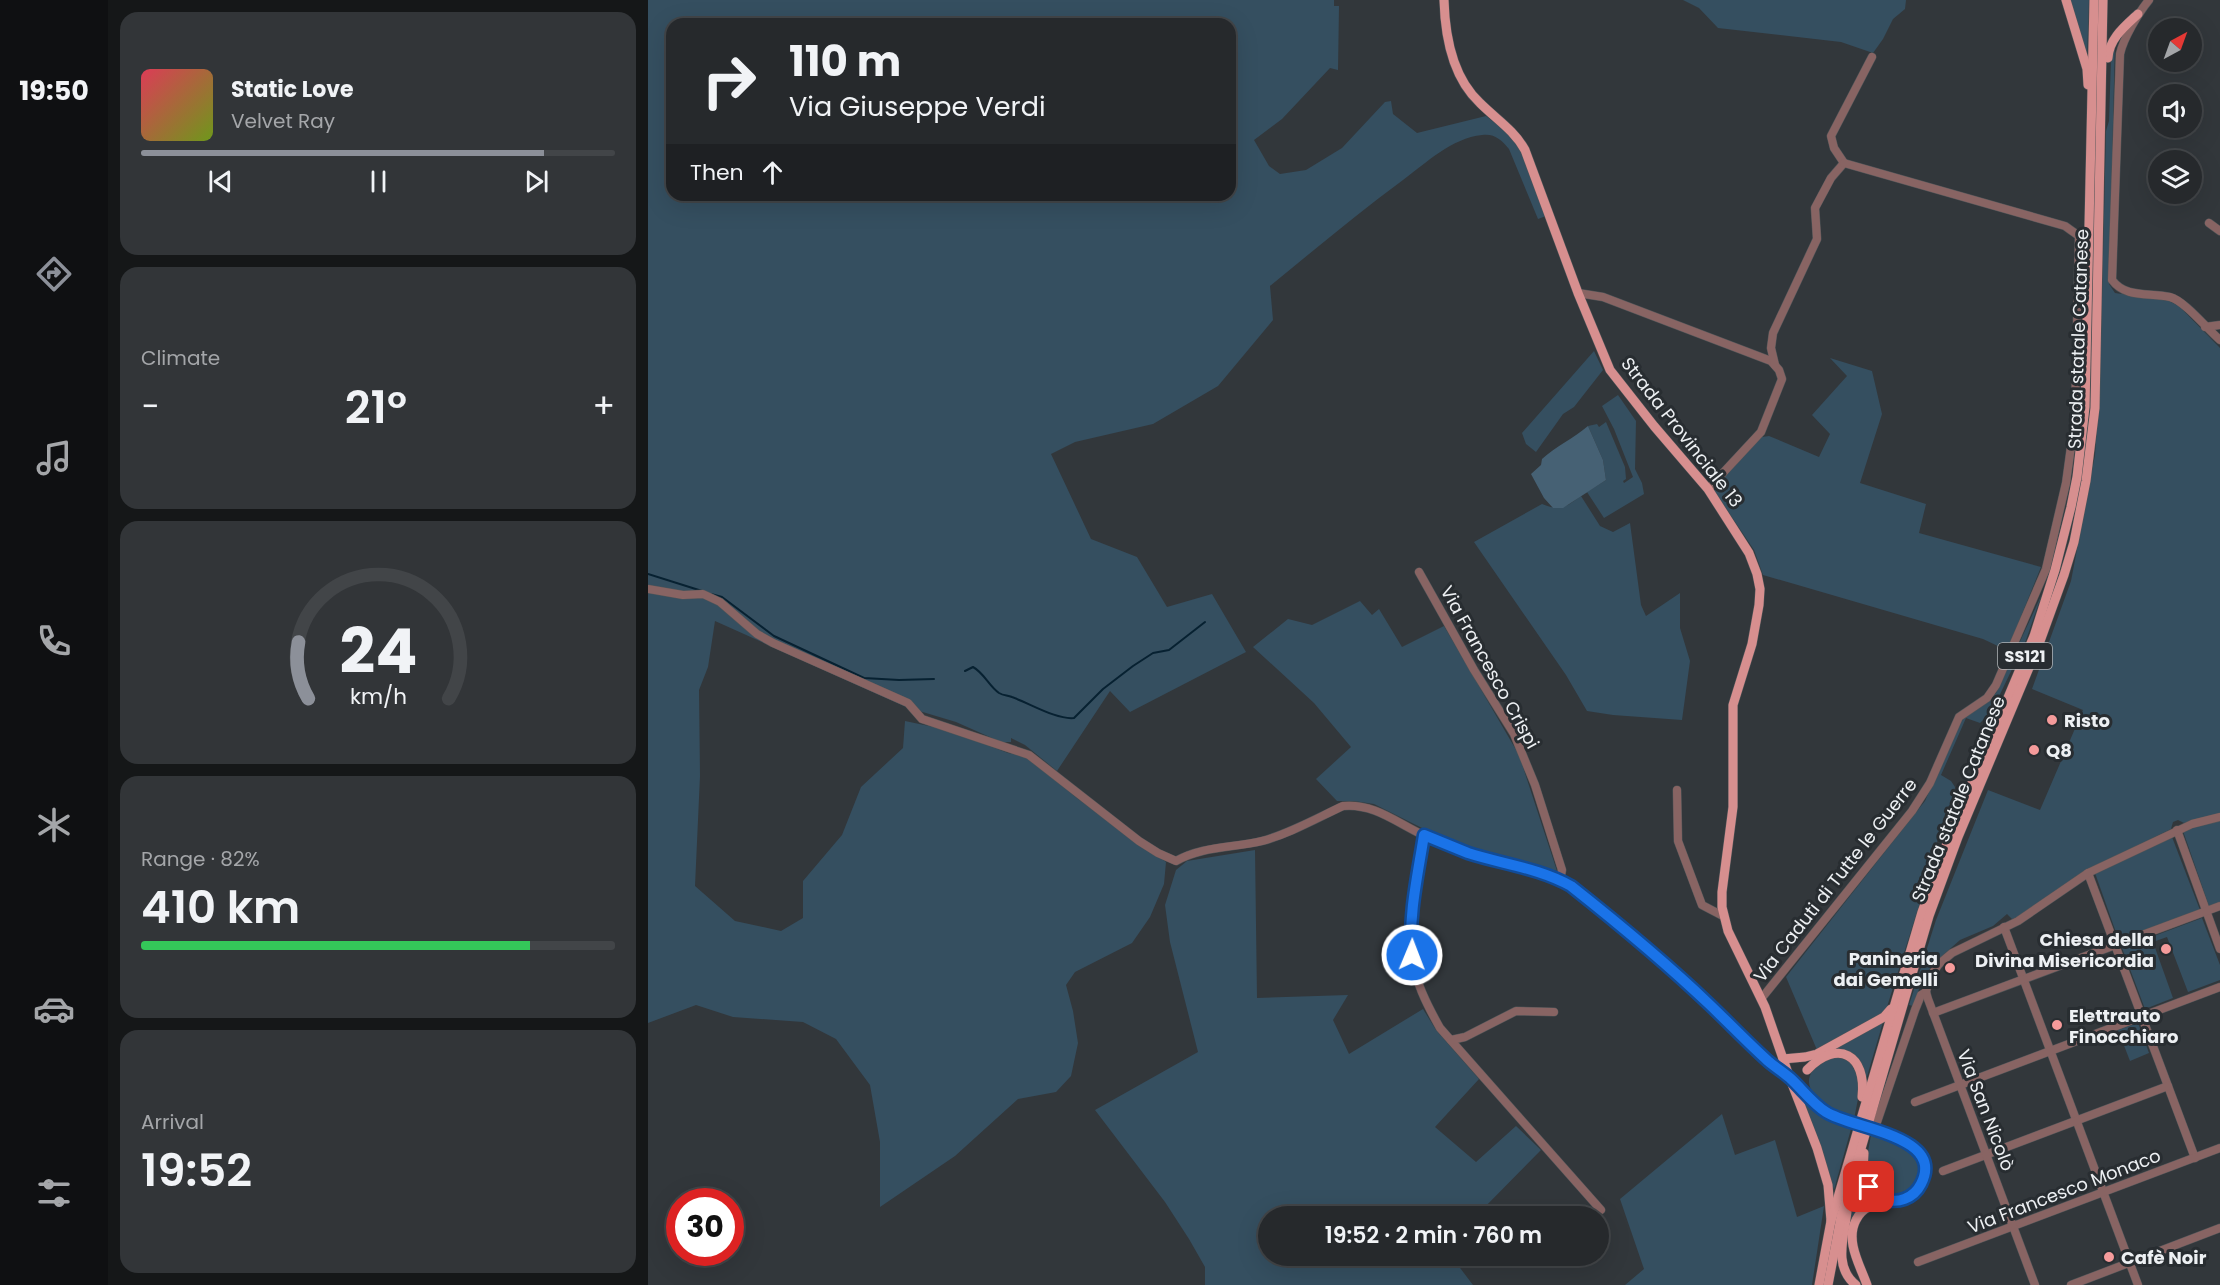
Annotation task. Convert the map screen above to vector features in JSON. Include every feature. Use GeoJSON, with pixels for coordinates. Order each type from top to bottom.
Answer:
{"type":"FeatureCollection","features":[{"type":"Feature","properties":{"kind":"main road","name":"Strada Provinciale 13"},"geometry":{"type":"LineString","coordinates":[[1444,0],[1449,43],[1457,73],[1470,94],[1519,140],[1530,162],[1578,293],[1610,370],[1708,489],[1749,553],[1757,574],[1760,589],[1752,644],[1733,705],[1733,807],[1722,892],[1723,916],[1761,999],[1817,1148],[1828,1185],[1831,1221]]}},
{"type":"Feature","properties":{"kind":"main road"},"geometry":{"type":"LineString","coordinates":[[2066,0],[2086,69],[2092,131]]}},
{"type":"Feature","properties":{"kind":"main road","name":"Strada statale Catanese"},"geometry":{"type":"LineString","coordinates":[[1828,1285],[1841,1217],[1866,1126],[1893,1007],[1934,879],[2034,636],[2072,507],[2085,407],[2094,0]]}},
{"type":"Feature","properties":{"kind":"main road","name":"Strada statale Catanese"},"geometry":{"type":"LineString","coordinates":[[1819,1285],[1831,1221],[1866,1126],[1941,881],[2039,644],[2074,542],[2086,481],[2095,408],[2103,0]]}},
{"type":"Feature","properties":{"kind":"main road"},"geometry":{"type":"LineString","coordinates":[[2102,81],[2113,39],[2138,14]]}},
{"type":"Feature","properties":{"kind":"main road"},"geometry":{"type":"LineString","coordinates":[[1783,1059],[1817,1054],[1884,1017],[1893,1007]]}},
{"type":"Feature","properties":{"kind":"main road"},"geometry":{"type":"LineString","coordinates":[[1806,1094],[1804,1084],[1807,1070],[1817,1054]]}},
{"type":"Feature","properties":{"kind":"main road"},"geometry":{"type":"LineString","coordinates":[[1807,1070],[1818,1059],[1830,1054],[1844,1055],[1855,1062],[1863,1079],[1866,1126],[1864,1178],[1875,1194],[1892,1202]]}},
{"type":"Feature","properties":{"kind":"main road"},"geometry":{"type":"LineString","coordinates":[[1789,1076],[1826,1112],[1909,1142],[1922,1156],[1925,1165],[1921,1185],[1914,1193],[1906,1199],[1869,1206],[1857,1217],[1853,1226],[1852,1243],[1868,1285]]}},
{"type":"Feature","properties":{"kind":"main road"},"geometry":{"type":"LineString","coordinates":[[1851,1184],[1841,1258],[1845,1273],[1856,1285]]}},
{"type":"Feature","properties":{"kind":"street"},"geometry":{"type":"LineString","coordinates":[[2149,0],[2138,14],[2120,54],[2112,280],[2123,290],[2171,297],[2181,303],[2220,340]]}},
{"type":"Feature","properties":{"kind":"street"},"geometry":{"type":"LineString","coordinates":[[1708,489],[1761,432],[1768,417],[1782,379],[1770,348],[1773,333],[1817,239],[1815,208],[1831,178],[1844,163],[1834,148],[1832,136],[1872,57]]}},
{"type":"Feature","properties":{"kind":"street","name":"Via Caduti di Tutte le Guerre"},"geometry":{"type":"LineString","coordinates":[[1761,999],[1912,811],[1930,783],[1959,717],[1987,698],[1996,685],[2046,569],[2066,483],[2075,417],[2079,236],[2065,226],[1844,163]]}},
{"type":"Feature","properties":{"kind":"street"},"geometry":{"type":"LineString","coordinates":[[2209,223],[2220,231]]}},
{"type":"Feature","properties":{"kind":"street"},"geometry":{"type":"LineString","coordinates":[[1578,293],[1603,297],[1771,361],[1775,365]]}},
{"type":"Feature","properties":{"kind":"street"},"geometry":{"type":"LineString","coordinates":[[2205,327],[2220,325]]}},
{"type":"Feature","properties":{"kind":"street","name":"Via Francesco Crispi"},"geometry":{"type":"LineString","coordinates":[[1419,572],[1474,670],[1515,734],[1539,796],[1562,870],[1560,880]]}},
{"type":"Feature","properties":{"kind":"street"},"geometry":{"type":"LineString","coordinates":[[648,589],[682,595],[703,594],[720,602],[757,634],[908,703],[922,719],[1029,755],[1139,841],[1176,861],[1186,855],[1204,850],[1262,841],[1343,806],[1354,805],[1386,815],[1424,835],[1469,853],[1545,873],[1571,886],[1634,935],[1769,1062],[1789,1076]]}},
{"type":"Feature","properties":{"kind":"street"},"geometry":{"type":"LineString","coordinates":[[1677,790],[1678,841],[1702,905],[1723,916]]}},
{"type":"Feature","properties":{"kind":"street"},"geometry":{"type":"LineString","coordinates":[[1866,1126],[1902,1052],[1921,995],[1926,992],[1929,978],[1952,953],[2018,921],[2088,873],[2177,830],[2220,817]]}},
{"type":"Feature","properties":{"kind":"street"},"geometry":{"type":"LineString","coordinates":[[2177,830],[2220,949]]}},
{"type":"Feature","properties":{"kind":"street"},"geometry":{"type":"LineString","coordinates":[[1424,835],[1410,942],[1415,972],[1428,1008],[1440,1028],[1597,1206]]}},
{"type":"Feature","properties":{"kind":"street"},"geometry":{"type":"LineString","coordinates":[[2088,873],[2195,1158]]}},
{"type":"Feature","properties":{"kind":"street"},"geometry":{"type":"LineString","coordinates":[[1933,1012],[2220,906]]}},
{"type":"Feature","properties":{"kind":"street"},"geometry":{"type":"LineString","coordinates":[[2004,927],[2138,1285]]}},
{"type":"Feature","properties":{"kind":"street"},"geometry":{"type":"LineString","coordinates":[[1914,1102],[2220,987]]}},
{"type":"Feature","properties":{"kind":"street","name":"Via San Nicolò"},"geometry":{"type":"LineString","coordinates":[[1926,992],[2035,1285]]}},
{"type":"Feature","properties":{"kind":"street"},"geometry":{"type":"LineString","coordinates":[[1451,1040],[1465,1037],[1516,1011],[1554,1012]]}},
{"type":"Feature","properties":{"kind":"street"},"geometry":{"type":"LineString","coordinates":[[1769,1062],[1783,1059]]}},
{"type":"Feature","properties":{"kind":"street"},"geometry":{"type":"LineString","coordinates":[[1943,1171],[2168,1086]]}},
{"type":"Feature","properties":{"kind":"street","name":"Via Francesco Monaco"},"geometry":{"type":"LineString","coordinates":[[1918,1262],[2220,1148]]}},
{"type":"Feature","properties":{"kind":"street"},"geometry":{"type":"LineString","coordinates":[[2071,1285],[2220,1228]]}},
{"type":"Feature","properties":{"kind":"shaded area"},"geometry":{"type":"Polygon","coordinates":[[[648,0],[1334,0],[1334,6],[1339,6],[1338,70],[1330,68],[1282,119],[1254,140],[1269,166],[1280,174],[1306,170],[1342,148],[1385,102],[1391,101],[1393,114],[1417,133],[1486,116],[1507,132],[1519,147],[1546,216],[1538,219],[1509,149],[1501,140],[1486,135],[1460,141],[1440,152],[1386,193],[1270,286],[1273,320],[1218,386],[1153,424],[1075,442],[1051,454],[1091,539],[1137,557],[1167,607],[1212,594],[1246,652],[1130,712],[1110,691],[1057,771],[1025,745],[1011,738],[1011,742],[1001,742],[956,722],[906,707],[715,621],[708,667],[699,690],[700,776],[695,886],[735,921],[781,931],[803,918],[803,881],[842,835],[861,787],[903,748],[905,721],[948,730],[1008,753],[1027,757],[1078,799],[1166,862],[1164,884],[1150,917],[1132,943],[1075,972],[1066,985],[1078,1043],[1071,1076],[1056,1092],[1018,1099],[955,1156],[880,1207],[880,1142],[870,1085],[836,1039],[803,1022],[733,1017],[696,1005],[648,1023],[648,0]]]}},
{"type":"Feature","properties":{"kind":"shaded area"},"geometry":{"type":"Polygon","coordinates":[[[1683,0],[1906,0],[1905,9],[1893,19],[1873,53],[1841,42],[1718,28],[1699,8],[1683,0]]]}},
{"type":"Feature","properties":{"kind":"shaded area"},"geometry":{"type":"Polygon","coordinates":[[[2070,0],[2089,0],[2087,61],[2070,0]]]}},
{"type":"Feature","properties":{"kind":"shaded area"},"geometry":{"type":"Polygon","coordinates":[[[2115,41],[2109,284],[2115,293],[2169,301],[2179,306],[2220,348],[2220,813],[2184,823],[2178,820],[2173,822],[2171,829],[2081,873],[2018,917],[2012,919],[2007,914],[1993,926],[1960,940],[1924,975],[1913,1006],[1909,1005],[1936,920],[1988,790],[2040,810],[2083,710],[2032,689],[2071,581],[2095,455],[2100,383],[2106,131],[2109,121],[2111,59],[2115,41]]]}},
{"type":"Feature","properties":{"kind":"shaded area"},"geometry":{"type":"Polygon","coordinates":[[[1594,351],[1603,370],[1574,407],[1563,414],[1536,452],[1526,444],[1522,433],[1594,351]]]}},
{"type":"Feature","properties":{"kind":"shaded area"},"geometry":{"type":"Polygon","coordinates":[[[1830,358],[1872,371],[1882,414],[1860,483],[1926,504],[1919,533],[2041,567],[2009,646],[2000,647],[1983,639],[1763,575],[1754,550],[1715,492],[1717,485],[1727,470],[1762,437],[1769,436],[1819,457],[1830,434],[1812,415],[1847,376],[1830,358]]]}},
{"type":"Feature","properties":{"kind":"shaded area"},"geometry":{"type":"Polygon","coordinates":[[[1618,395],[1636,421],[1635,469],[1642,483],[1644,494],[1604,518],[1587,492],[1606,480],[1603,460],[1588,426],[1597,424],[1599,427],[1606,422],[1625,467],[1624,483],[1633,477],[1602,406],[1618,395]]]}},
{"type":"Feature","properties":{"kind":"shaded area"},"geometry":{"type":"Polygon","coordinates":[[[1588,426],[1603,460],[1606,480],[1563,508],[1553,508],[1544,498],[1531,474],[1541,465],[1542,459],[1547,454],[1588,426]]]}},
{"type":"Feature","properties":{"kind":"shaded area"},"geometry":{"type":"Polygon","coordinates":[[[1581,496],[1600,526],[1613,532],[1630,523],[1641,605],[1646,616],[1680,593],[1680,628],[1690,661],[1682,720],[1587,711],[1566,675],[1474,542],[1542,504],[1559,508],[1581,496]]]}},
{"type":"Feature","properties":{"kind":"shaded area"},"geometry":{"type":"Polygon","coordinates":[[[2042,594],[2026,640],[1992,711],[1980,723],[1966,718],[1941,775],[1951,781],[1955,787],[1953,801],[1928,865],[1923,893],[1886,1010],[1881,1016],[1817,1050],[1786,977],[1925,801],[1960,723],[1968,715],[1996,693],[2042,594]]]}},
{"type":"Feature","properties":{"kind":"shaded area"},"geometry":{"type":"Polygon","coordinates":[[[1360,601],[1372,615],[1379,609],[1402,647],[1444,626],[1519,755],[1557,871],[1481,852],[1434,834],[1374,804],[1337,801],[1316,779],[1351,747],[1314,703],[1253,647],[1288,619],[1312,625],[1360,601]]]}},
{"type":"Feature","properties":{"kind":"shaded area"},"geometry":{"type":"Polygon","coordinates":[[[2220,820],[2220,902],[2209,906],[2183,831],[2220,820]]]}},
{"type":"Feature","properties":{"kind":"shaded area"},"geometry":{"type":"Polygon","coordinates":[[[2172,837],[2200,910],[2119,941],[2095,873],[2172,837]]]}},
{"type":"Feature","properties":{"kind":"shaded area"},"geometry":{"type":"Polygon","coordinates":[[[1255,850],[1257,998],[1348,995],[1333,1020],[1349,1054],[1423,1009],[1436,1030],[1479,1079],[1435,1127],[1476,1162],[1516,1126],[1541,1150],[1486,1206],[1258,1206],[1258,1266],[1459,1266],[1473,1285],[1205,1285],[1205,1267],[1189,1239],[1165,1202],[1095,1110],[1198,1052],[1170,942],[1165,905],[1176,870],[1187,861],[1255,850]]]}},
{"type":"Feature","properties":{"kind":"shaded area"},"geometry":{"type":"Polygon","coordinates":[[[2202,918],[2220,965],[2220,980],[2188,992],[2167,937],[2153,942],[2173,998],[2145,1009],[2122,948],[2202,918]]]}},
{"type":"Feature","properties":{"kind":"shaded area"},"geometry":{"type":"Polygon","coordinates":[[[1883,1022],[1866,1080],[1861,1064],[1828,1051],[1883,1022]]]}},
{"type":"Feature","properties":{"kind":"shaded area"},"geometry":{"type":"Polygon","coordinates":[[[2138,1023],[2149,1053],[2130,1061],[2118,1030],[2138,1023]]]}},
{"type":"Feature","properties":{"kind":"shaded area"},"geometry":{"type":"Polygon","coordinates":[[[1832,1056],[1850,1061],[1861,1084],[1854,1119],[1837,1112],[1819,1100],[1809,1084],[1810,1076],[1816,1067],[1832,1056]]]}},
{"type":"Feature","properties":{"kind":"shaded area"},"geometry":{"type":"Polygon","coordinates":[[[1799,1092],[1822,1114],[1851,1129],[1834,1190],[1820,1145],[1799,1092]]]}},
{"type":"Feature","properties":{"kind":"shaded area"},"geometry":{"type":"Polygon","coordinates":[[[1722,1114],[1735,1155],[1775,1140],[1797,1217],[1824,1206],[1812,1285],[1625,1285],[1644,1269],[1620,1199],[1722,1114]]]}},
{"type":"Feature","properties":{"kind":"shaded area"},"geometry":{"type":"Polygon","coordinates":[[[1871,1135],[1902,1144],[1917,1157],[1921,1165],[1921,1173],[1914,1186],[1899,1195],[1890,1197],[1870,1184],[1865,1168],[1871,1135]]]}},
{"type":"Feature","properties":{"kind":"shaded area"},"geometry":{"type":"Polygon","coordinates":[[[1859,1173],[1862,1181],[1878,1200],[1863,1205],[1849,1225],[1859,1173]]]}},
{"type":"Feature","properties":{"kind":"waterway"},"geometry":{"type":"LineString","coordinates":[[648,574],[702,591]]}},
{"type":"Feature","properties":{"kind":"waterway"},"geometry":{"type":"LineString","coordinates":[[711,594],[722,597],[774,636],[864,678],[934,679]]}},
{"type":"Feature","properties":{"kind":"waterway"},"geometry":{"type":"LineString","coordinates":[[965,671],[973,667],[1001,694],[1051,714],[1074,718],[1103,689],[1133,666],[1153,653],[1169,650],[1205,622]]}},
{"type":"Feature","properties":{"kind":"place","name":"Risto"},"geometry":{"type":"Point","coordinates":[2052,720]}},
{"type":"Feature","properties":{"kind":"place","name":"Q8"},"geometry":{"type":"Point","coordinates":[2034,750]}},
{"type":"Feature","properties":{"kind":"place","name":"Chiesa della Divina Misericordia"},"geometry":{"type":"Point","coordinates":[2166,949]}},
{"type":"Feature","properties":{"kind":"place","name":"Panineria dai Gemelli"},"geometry":{"type":"Point","coordinates":[1950,968]}},
{"type":"Feature","properties":{"kind":"place","name":"Elettrauto Finocchiaro"},"geometry":{"type":"Point","coordinates":[2057,1025]}},
{"type":"Feature","properties":{"kind":"place","name":"Cafè Noir"},"geometry":{"type":"Point","coordinates":[2109,1257]}},
{"type":"Feature","properties":{"kind":"route"},"geometry":{"type":"LineString","coordinates":[[1412,955],[1410,942],[1415,891],[1424,835],[1469,853],[1545,873],[1560,880],[1634,935],[1769,1062],[1789,1076],[1815,1104],[1838,1119],[1909,1142],[1922,1156],[1925,1165],[1921,1185],[1906,1199],[1892,1202],[1875,1194],[1869,1187]]}}]}
